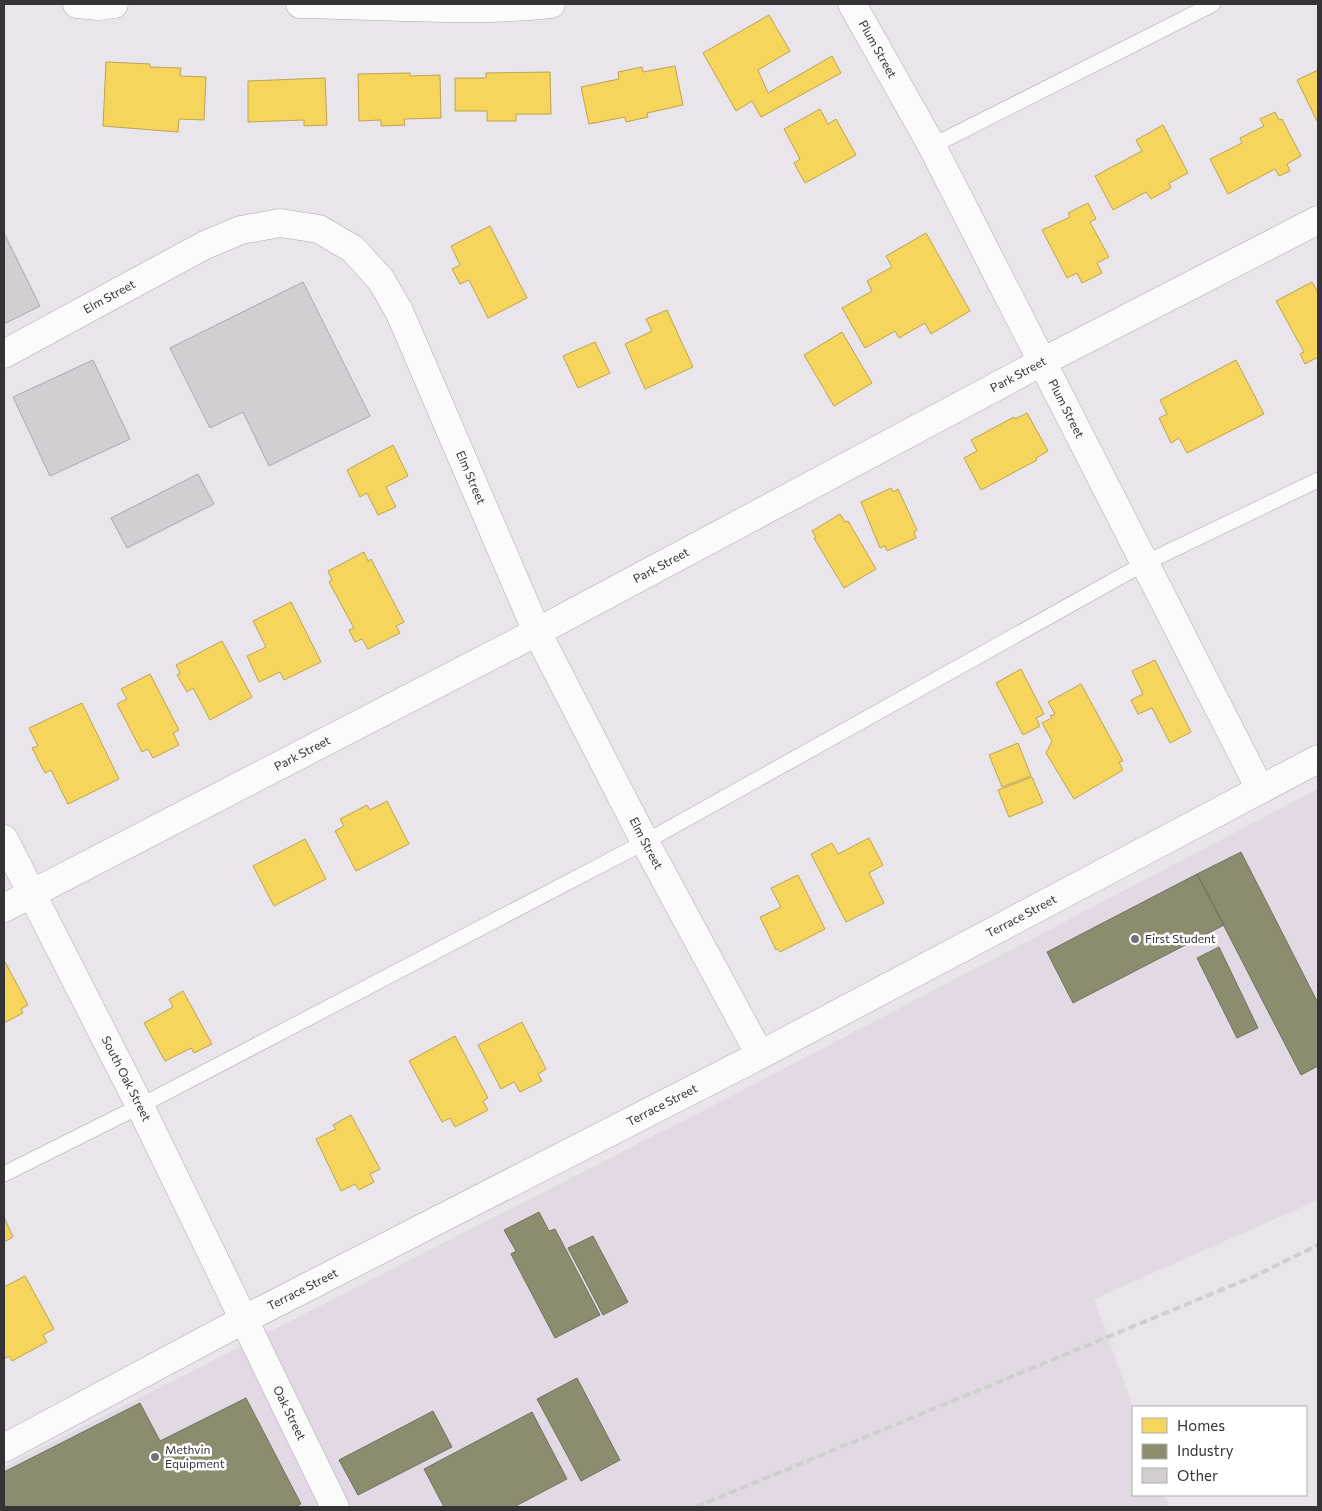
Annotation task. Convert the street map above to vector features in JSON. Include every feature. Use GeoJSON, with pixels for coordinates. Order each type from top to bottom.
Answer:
{"type":"FeatureCollection","features":[{"type":"Feature","properties":{"kind":"street"},"geometry":{"type":"LineString","coordinates":[[77,4],[99,6],[114,4]]}},
{"type":"Feature","properties":{"kind":"street"},"geometry":{"type":"LineString","coordinates":[[300,4],[410,9],[551,4]]}},
{"type":"Feature","properties":{"kind":"street","name":"Plum Street"},"geometry":{"type":"LineString","coordinates":[[852,4],[932,146],[1260,789]]}},
{"type":"Feature","properties":{"kind":"street","name":"Park Street"},"geometry":{"type":"LineString","coordinates":[[4,908],[31,892],[538,632],[1042,362],[1318,220]]}},
{"type":"Feature","properties":{"kind":"street","name":"Elm Street"},"geometry":{"type":"LineString","coordinates":[[4,354],[205,245],[241,230],[280,224],[319,229],[353,249],[381,280],[399,311],[538,632],[646,842],[760,1055]]}},
{"type":"Feature","properties":{"kind":"street","name":"Terrace Street"},"geometry":{"type":"LineString","coordinates":[[4,1448],[243,1320],[760,1055],[1318,759]]}},
{"type":"Feature","properties":{"kind":"street","name":"South Oak Street"},"geometry":{"type":"LineString","coordinates":[[4,839],[140,1106],[243,1320]]}},
{"type":"Feature","properties":{"kind":"street","name":"Oak Street"},"geometry":{"type":"LineString","coordinates":[[243,1320],[335,1507]]}},
{"type":"Feature","properties":{"kind":"lane"},"geometry":{"type":"LineString","coordinates":[[932,146],[1213,4]]}},
{"type":"Feature","properties":{"kind":"lane"},"geometry":{"type":"LineString","coordinates":[[4,1174],[140,1106],[646,842],[1145,563],[1318,480]]}},
{"type":"Feature","properties":{"kind":"shaded area"},"geometry":{"type":"Polygon","coordinates":[[[1318,789],[1318,1200],[1094,1299],[1133,1406],[1132,1496],[1165,1496],[1169,1507],[4,1507],[4,1467],[726,1099],[1318,789]]]}},
{"type":"Feature","properties":{"kind":"building: Homes"},"geometry":{"type":"Polygon","coordinates":[[[769,15],[790,51],[758,70],[768,93],[832,56],[841,73],[761,117],[752,101],[736,111],[703,53],[769,15]]]}},
{"type":"Feature","properties":{"kind":"building: Homes"},"geometry":{"type":"Polygon","coordinates":[[[106,62],[150,64],[150,67],[181,68],[180,76],[206,77],[204,120],[179,119],[178,132],[103,126],[106,62]]]}},
{"type":"Feature","properties":{"kind":"building: Homes"},"geometry":{"type":"Polygon","coordinates":[[[675,66],[683,105],[647,113],[648,117],[626,122],[625,117],[589,124],[581,87],[619,79],[618,72],[642,67],[643,72],[675,66]]]}},
{"type":"Feature","properties":{"kind":"building: Homes"},"geometry":{"type":"Polygon","coordinates":[[[1318,70],[1318,121],[1317,121],[1297,80],[1318,70]]]}},
{"type":"Feature","properties":{"kind":"building: Homes"},"geometry":{"type":"Polygon","coordinates":[[[550,72],[551,114],[516,114],[516,121],[487,121],[487,111],[455,111],[455,78],[486,78],[486,73],[550,72]]]}},
{"type":"Feature","properties":{"kind":"building: Homes"},"geometry":{"type":"Polygon","coordinates":[[[410,73],[410,76],[440,75],[441,118],[404,119],[405,125],[381,126],[381,120],[359,121],[358,74],[410,73]]]}},
{"type":"Feature","properties":{"kind":"building: Homes"},"geometry":{"type":"Polygon","coordinates":[[[325,78],[327,125],[304,126],[304,120],[248,122],[248,81],[325,78]]]}},
{"type":"Feature","properties":{"kind":"building: Homes"},"geometry":{"type":"Polygon","coordinates":[[[820,109],[828,124],[836,119],[856,155],[805,183],[794,163],[800,159],[784,129],[820,109]]]}},
{"type":"Feature","properties":{"kind":"building: Homes"},"geometry":{"type":"Polygon","coordinates":[[[1275,112],[1279,120],[1282,119],[1301,156],[1287,164],[1290,171],[1279,176],[1275,169],[1228,194],[1210,159],[1242,143],[1240,138],[1264,126],[1260,119],[1275,112]]]}},
{"type":"Feature","properties":{"kind":"building: Homes"},"geometry":{"type":"Polygon","coordinates":[[[1163,125],[1188,173],[1169,183],[1171,188],[1151,199],[1146,192],[1113,210],[1095,176],[1142,151],[1136,140],[1163,125]]]}},
{"type":"Feature","properties":{"kind":"building: Homes"},"geometry":{"type":"Polygon","coordinates":[[[1088,203],[1096,219],[1090,222],[1109,257],[1097,263],[1102,273],[1082,283],[1077,273],[1067,278],[1042,230],[1070,217],[1068,213],[1088,203]]]}},
{"type":"Feature","properties":{"kind":"building: Homes"},"geometry":{"type":"Polygon","coordinates":[[[490,226],[527,298],[488,318],[469,280],[460,284],[452,269],[460,265],[451,246],[490,226]]]}},
{"type":"Feature","properties":{"kind":"building: Homes"},"geometry":{"type":"Polygon","coordinates":[[[926,233],[970,311],[931,334],[925,323],[899,338],[895,331],[865,348],[842,308],[872,291],[867,281],[892,267],[886,256],[926,233]]]}},
{"type":"Feature","properties":{"kind":"building: Homes"},"geometry":{"type":"Polygon","coordinates":[[[1312,282],[1318,293],[1318,357],[1305,364],[1300,354],[1304,352],[1276,301],[1312,282]]]}},
{"type":"Feature","properties":{"kind":"building: Homes"},"geometry":{"type":"Polygon","coordinates":[[[667,310],[693,367],[645,389],[625,344],[652,331],[646,319],[667,310]]]}},
{"type":"Feature","properties":{"kind":"building: Homes"},"geometry":{"type":"Polygon","coordinates":[[[842,332],[872,383],[834,406],[804,355],[842,332]]]}},
{"type":"Feature","properties":{"kind":"building: Homes"},"geometry":{"type":"Polygon","coordinates":[[[595,342],[610,373],[578,388],[563,356],[595,342]]]}},
{"type":"Feature","properties":{"kind":"building: Homes"},"geometry":{"type":"Polygon","coordinates":[[[1236,360],[1264,414],[1187,453],[1179,438],[1171,443],[1159,418],[1167,414],[1160,400],[1236,360]]]}},
{"type":"Feature","properties":{"kind":"building: Homes"},"geometry":{"type":"Polygon","coordinates":[[[1027,413],[1048,451],[1036,458],[1037,460],[981,490],[964,458],[977,451],[971,440],[1014,417],[1015,419],[1027,413]]]}},
{"type":"Feature","properties":{"kind":"building: Homes"},"geometry":{"type":"Polygon","coordinates":[[[393,445],[408,476],[386,487],[396,507],[378,515],[367,493],[360,497],[347,470],[393,445]]]}},
{"type":"Feature","properties":{"kind":"building: Homes"},"geometry":{"type":"Polygon","coordinates":[[[891,488],[893,492],[898,489],[917,530],[914,532],[916,538],[887,551],[885,546],[880,548],[861,502],[891,488]]]}},
{"type":"Feature","properties":{"kind":"building: Homes"},"geometry":{"type":"Polygon","coordinates":[[[840,514],[845,522],[848,521],[876,569],[844,588],[814,538],[816,537],[812,531],[840,514]]]}},
{"type":"Feature","properties":{"kind":"building: Homes"},"geometry":{"type":"Polygon","coordinates":[[[364,552],[368,561],[371,559],[404,622],[396,626],[400,633],[368,649],[362,639],[355,642],[349,630],[354,628],[329,582],[332,580],[328,571],[364,552]]]}},
{"type":"Feature","properties":{"kind":"building: Homes"},"geometry":{"type":"Polygon","coordinates":[[[291,602],[321,662],[284,680],[280,672],[259,682],[247,656],[266,647],[253,621],[291,602]]]}},
{"type":"Feature","properties":{"kind":"building: Homes"},"geometry":{"type":"Polygon","coordinates":[[[222,641],[252,697],[210,720],[193,688],[187,692],[177,675],[180,673],[176,665],[222,641]]]}},
{"type":"Feature","properties":{"kind":"building: Homes"},"geometry":{"type":"Polygon","coordinates":[[[1155,660],[1191,732],[1170,743],[1152,708],[1138,714],[1131,700],[1143,694],[1132,671],[1155,660]]]}},
{"type":"Feature","properties":{"kind":"building: Homes"},"geometry":{"type":"Polygon","coordinates":[[[1021,669],[1044,714],[1036,718],[1040,726],[1023,735],[996,683],[1021,669]]]}},
{"type":"Feature","properties":{"kind":"building: Homes"},"geometry":{"type":"Polygon","coordinates":[[[150,674],[179,730],[173,733],[179,745],[153,758],[148,749],[142,752],[117,704],[127,699],[121,689],[150,674]]]}},
{"type":"Feature","properties":{"kind":"building: Homes"},"geometry":{"type":"Polygon","coordinates":[[[1081,684],[1123,761],[1119,762],[1123,770],[1074,799],[1046,753],[1052,741],[1042,723],[1052,718],[1050,716],[1055,714],[1048,702],[1081,684]]]}},
{"type":"Feature","properties":{"kind":"building: Homes"},"geometry":{"type":"Polygon","coordinates":[[[82,703],[119,779],[68,804],[51,770],[45,773],[32,748],[38,746],[29,728],[82,703]]]}},
{"type":"Feature","properties":{"kind":"building: Homes"},"geometry":{"type":"Polygon","coordinates":[[[1018,743],[1031,776],[1002,787],[989,755],[1018,743]]]}},
{"type":"Feature","properties":{"kind":"building: Homes"},"geometry":{"type":"Polygon","coordinates":[[[1032,777],[1043,803],[1009,817],[998,790],[1032,777]]]}},
{"type":"Feature","properties":{"kind":"building: Homes"},"geometry":{"type":"Polygon","coordinates":[[[387,801],[409,844],[356,871],[335,831],[344,826],[340,819],[367,805],[370,810],[387,801]]]}},
{"type":"Feature","properties":{"kind":"building: Homes"},"geometry":{"type":"Polygon","coordinates":[[[869,838],[883,865],[869,873],[884,903],[846,922],[811,854],[832,843],[838,854],[869,838]]]}},
{"type":"Feature","properties":{"kind":"building: Homes"},"geometry":{"type":"Polygon","coordinates":[[[305,839],[326,879],[274,906],[253,866],[305,839]]]}},
{"type":"Feature","properties":{"kind":"building: Homes"},"geometry":{"type":"Polygon","coordinates":[[[798,875],[825,929],[780,952],[778,949],[776,950],[760,917],[781,907],[771,888],[798,875]]]}},
{"type":"Feature","properties":{"kind":"building: Homes"},"geometry":{"type":"Polygon","coordinates":[[[4,960],[28,1005],[21,1009],[23,1013],[4,1023],[4,960]]]}},
{"type":"Feature","properties":{"kind":"building: Homes"},"geometry":{"type":"Polygon","coordinates":[[[183,991],[212,1044],[194,1053],[191,1048],[165,1061],[144,1023],[173,1007],[169,999],[183,991]]]}},
{"type":"Feature","properties":{"kind":"building: Homes"},"geometry":{"type":"Polygon","coordinates":[[[522,1022],[546,1069],[538,1074],[542,1081],[520,1092],[514,1082],[501,1089],[478,1045],[522,1022]]]}},
{"type":"Feature","properties":{"kind":"building: Homes"},"geometry":{"type":"Polygon","coordinates":[[[455,1036],[488,1098],[483,1101],[488,1110],[455,1127],[450,1118],[442,1122],[409,1061],[455,1036]]]}},
{"type":"Feature","properties":{"kind":"building: Homes"},"geometry":{"type":"Polygon","coordinates":[[[351,1115],[380,1169],[370,1174],[374,1182],[359,1190],[355,1184],[341,1191],[316,1139],[336,1129],[333,1125],[351,1115]]]}},
{"type":"Feature","properties":{"kind":"building: Homes"},"geometry":{"type":"Polygon","coordinates":[[[4,1217],[13,1237],[4,1242],[4,1217]]]}},
{"type":"Feature","properties":{"kind":"building: Homes"},"geometry":{"type":"Polygon","coordinates":[[[25,1276],[54,1329],[43,1335],[47,1342],[12,1361],[9,1356],[4,1359],[4,1287],[25,1276]]]}},
{"type":"Feature","properties":{"kind":"building: Industry"},"geometry":{"type":"Polygon","coordinates":[[[1241,852],[1318,1003],[1318,1066],[1301,1075],[1197,874],[1241,852]]]}},
{"type":"Feature","properties":{"kind":"building: Industry","name":"First Student"},"geometry":{"type":"Polygon","coordinates":[[[1197,874],[1224,925],[1073,1003],[1047,952],[1197,874]]]}},
{"type":"Feature","properties":{"kind":"building: Industry"},"geometry":{"type":"Polygon","coordinates":[[[1219,947],[1258,1028],[1237,1038],[1197,958],[1219,947]]]}},
{"type":"Feature","properties":{"kind":"building: Industry"},"geometry":{"type":"Polygon","coordinates":[[[539,1212],[549,1231],[555,1229],[600,1315],[555,1338],[511,1254],[516,1251],[504,1230],[539,1212]]]}},
{"type":"Feature","properties":{"kind":"building: Industry"},"geometry":{"type":"Polygon","coordinates":[[[593,1236],[628,1302],[603,1315],[568,1248],[593,1236]]]}},
{"type":"Feature","properties":{"kind":"building: Industry"},"geometry":{"type":"Polygon","coordinates":[[[577,1378],[620,1460],[581,1481],[537,1399],[577,1378]]]}},
{"type":"Feature","properties":{"kind":"building: Industry","name":"Methvin Equipment"},"geometry":{"type":"Polygon","coordinates":[[[246,1398],[301,1504],[294,1507],[4,1507],[4,1472],[140,1403],[160,1441],[246,1398]]]}},
{"type":"Feature","properties":{"kind":"building: Industry"},"geometry":{"type":"Polygon","coordinates":[[[433,1411],[452,1447],[358,1495],[339,1460],[433,1411]]]}},
{"type":"Feature","properties":{"kind":"building: Industry"},"geometry":{"type":"Polygon","coordinates":[[[532,1412],[567,1479],[514,1507],[444,1507],[424,1469],[532,1412]]]}},
{"type":"Feature","properties":{"kind":"building: Other"},"geometry":{"type":"Polygon","coordinates":[[[4,233],[40,306],[4,324],[4,233]]]}},
{"type":"Feature","properties":{"kind":"building: Other"},"geometry":{"type":"Polygon","coordinates":[[[303,282],[370,416],[269,466],[243,412],[210,428],[170,348],[303,282]]]}},
{"type":"Feature","properties":{"kind":"building: Other"},"geometry":{"type":"Polygon","coordinates":[[[93,360],[130,439],[50,476],[13,397],[93,360]]]}},
{"type":"Feature","properties":{"kind":"building: Other"},"geometry":{"type":"Polygon","coordinates":[[[198,474],[214,504],[127,548],[111,518],[198,474]]]}},
{"type":"Feature","properties":{"kind":"railway"},"geometry":{"type":"LineString","coordinates":[[696,1507],[1255,1276],[1318,1245]]}},
{"type":"Feature","properties":{"kind":"place","name":"First Student"},"geometry":{"type":"Point","coordinates":[1135,939]}},
{"type":"Feature","properties":{"kind":"place","name":"Methvin Equipment"},"geometry":{"type":"Point","coordinates":[155,1457]}}]}
